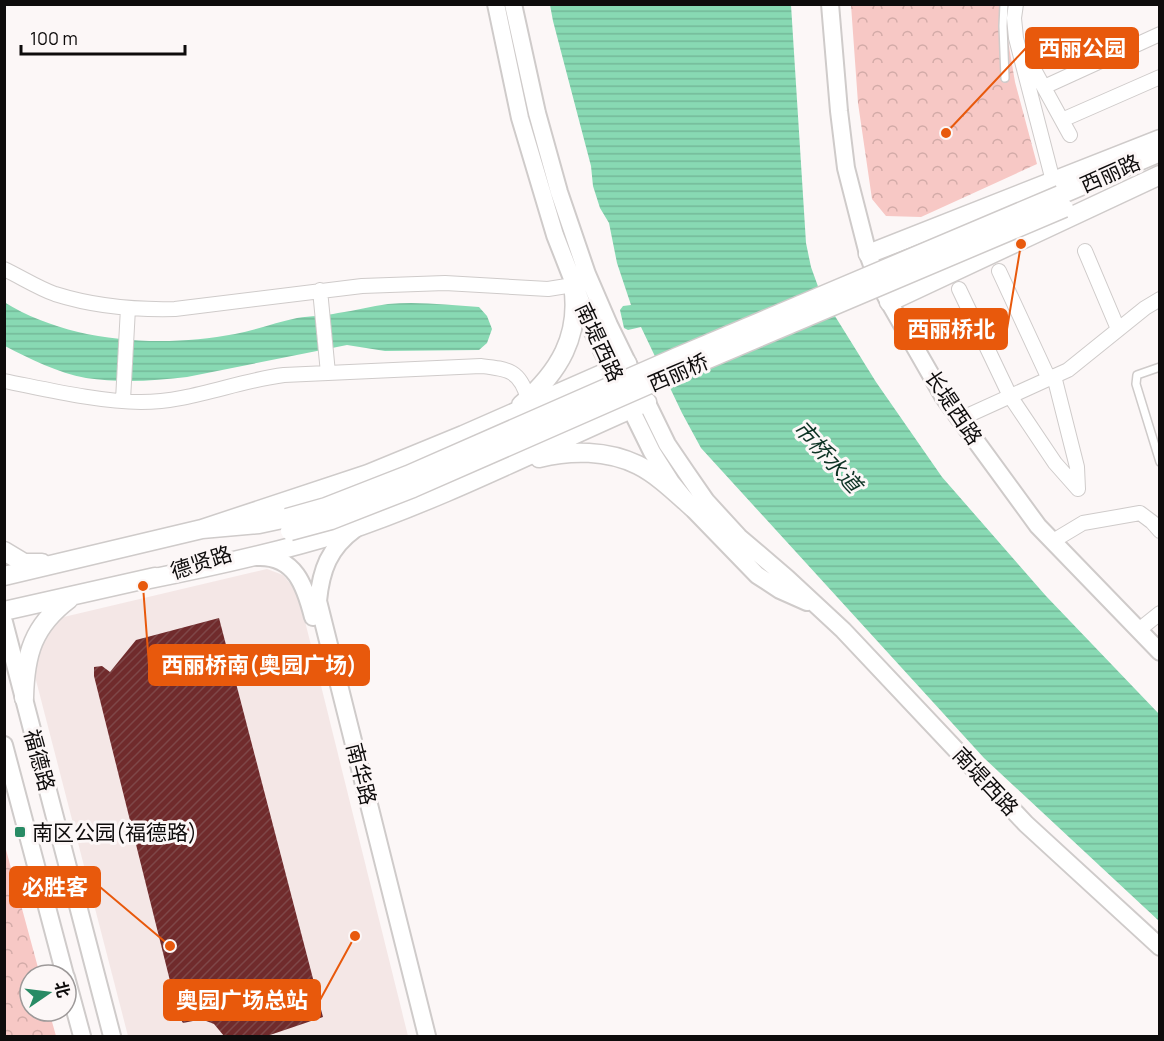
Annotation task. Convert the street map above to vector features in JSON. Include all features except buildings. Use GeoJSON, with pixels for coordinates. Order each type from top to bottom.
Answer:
{"type":"FeatureCollection","features":[{"type":"Feature","properties":{"kind":"main road"},"geometry":{"type":"LineString","coordinates":[[868,254],[1059,195],[1160,139]]}},
{"type":"Feature","properties":{"kind":"main road","name":"西丽路"},"geometry":{"type":"LineString","coordinates":[[1059,195],[1160,152]]}},
{"type":"Feature","properties":{"kind":"main road","name":"西丽路"},"geometry":{"type":"LineString","coordinates":[[1059,195],[1160,166]]}},
{"type":"Feature","properties":{"kind":"main road"},"geometry":{"type":"LineString","coordinates":[[888,302],[1160,175]]}},
{"type":"Feature","properties":{"kind":"main road","name":"西丽桥"},"geometry":{"type":"LineString","coordinates":[[289,524],[331,520],[413,488],[682,370],[1059,195]]}},
{"type":"Feature","properties":{"kind":"main road"},"geometry":{"type":"LineString","coordinates":[[503,418],[528,399],[557,367],[565,354],[574,318],[573,285]]}},
{"type":"Feature","properties":{"kind":"main road"},"geometry":{"type":"LineString","coordinates":[[201,529],[368,474],[620,367]]}},
{"type":"Feature","properties":{"kind":"main road"},"geometry":{"type":"LineString","coordinates":[[145,580],[248,557],[339,533],[445,492],[639,406]]}},
{"type":"Feature","properties":{"kind":"main road"},"geometry":{"type":"LineString","coordinates":[[499,468],[573,452],[613,456],[638,465],[693,508]]}},
{"type":"Feature","properties":{"kind":"main road","name":"德贤路"},"geometry":{"type":"LineString","coordinates":[[4,576],[201,529],[289,524]]}},
{"type":"Feature","properties":{"kind":"main road","name":"德贤路"},"geometry":{"type":"LineString","coordinates":[[4,611],[145,580],[210,561],[289,524]]}},
{"type":"Feature","properties":{"kind":"main road"},"geometry":{"type":"LineString","coordinates":[[4,551],[24,563],[59,563]]}},
{"type":"Feature","properties":{"kind":"main road"},"geometry":{"type":"LineString","coordinates":[[24,698],[25,667],[33,643],[44,621],[54,610],[73,596]]}},
{"type":"Feature","properties":{"kind":"street","name":"南堤西路"},"geometry":{"type":"LineString","coordinates":[[496,4],[523,128],[543,197],[573,285],[593,332],[620,367]]}},
{"type":"Feature","properties":{"kind":"street","name":"南堤西路"},"geometry":{"type":"LineString","coordinates":[[513,4],[537,113],[559,192],[620,367],[639,406],[652,452],[671,482],[693,508],[757,575],[780,590],[820,607]]}},
{"type":"Feature","properties":{"kind":"street","name":"长堤西路"},"geometry":{"type":"LineString","coordinates":[[830,4],[846,168],[868,254],[888,302],[943,396],[1038,526],[1160,652]]}},
{"type":"Feature","properties":{"kind":"street"},"geometry":{"type":"LineString","coordinates":[[1013,5],[1016,38],[1059,195]]}},
{"type":"Feature","properties":{"kind":"street"},"geometry":{"type":"LineString","coordinates":[[1044,87],[1160,33]]}},
{"type":"Feature","properties":{"kind":"street"},"geometry":{"type":"LineString","coordinates":[[1016,38],[1070,135]]}},
{"type":"Feature","properties":{"kind":"street"},"geometry":{"type":"LineString","coordinates":[[1062,120],[1160,77]]}},
{"type":"Feature","properties":{"kind":"street"},"geometry":{"type":"LineString","coordinates":[[862,225],[875,238],[892,245]]}},
{"type":"Feature","properties":{"kind":"street"},"geometry":{"type":"LineString","coordinates":[[1085,251],[1118,329]]}},
{"type":"Feature","properties":{"kind":"street"},"geometry":{"type":"LineString","coordinates":[[4,269],[53,293],[85,302],[128,308],[175,309],[362,286],[445,283],[548,289],[573,285]]}},
{"type":"Feature","properties":{"kind":"street"},"geometry":{"type":"LineString","coordinates":[[959,289],[1010,396],[1055,463],[1078,489],[1077,467],[1051,378],[999,271]]}},
{"type":"Feature","properties":{"kind":"street"},"geometry":{"type":"LineString","coordinates":[[320,290],[328,373]]}},
{"type":"Feature","properties":{"kind":"street"},"geometry":{"type":"LineString","coordinates":[[960,419],[1068,370],[1145,308],[1160,299]]}},
{"type":"Feature","properties":{"kind":"street"},"geometry":{"type":"LineString","coordinates":[[123,400],[128,308]]}},
{"type":"Feature","properties":{"kind":"street"},"geometry":{"type":"LineString","coordinates":[[4,381],[141,402],[211,392],[259,378],[481,366],[499,368],[518,376],[524,384],[528,399]]}},
{"type":"Feature","properties":{"kind":"street","name":"南堤西路"},"geometry":{"type":"LineString","coordinates":[[639,406],[706,501],[739,537],[820,607],[1026,824],[1160,947]]}},
{"type":"Feature","properties":{"kind":"street"},"geometry":{"type":"LineString","coordinates":[[1053,541],[1083,523],[1140,513],[1153,516],[1160,531]]}},
{"type":"Feature","properties":{"kind":"street","name":"南华路"},"geometry":{"type":"LineString","coordinates":[[361,525],[343,538],[328,557],[318,601],[428,1036]]}},
{"type":"Feature","properties":{"kind":"street","name":"南华路"},"geometry":{"type":"LineString","coordinates":[[248,557],[275,557],[284,562],[298,577],[305,590],[418,1036]]}},
{"type":"Feature","properties":{"kind":"street"},"geometry":{"type":"LineString","coordinates":[[1140,629],[1160,613]]}},
{"type":"Feature","properties":{"kind":"street","name":"福德路"},"geometry":{"type":"LineString","coordinates":[[4,622],[8,648],[24,698],[112,1036]]}},
{"type":"Feature","properties":{"kind":"street","name":"福德路"},"geometry":{"type":"LineString","coordinates":[[4,745],[63,963]]}},
{"type":"Feature","properties":{"kind":"street","name":"福德路"},"geometry":{"type":"LineString","coordinates":[[78,1021],[82,1036]]}},
{"type":"Feature","properties":{"kind":"lane"},"geometry":{"type":"LineString","coordinates":[[1005,78],[1003,26],[1013,5]]}},
{"type":"Feature","properties":{"kind":"lane"},"geometry":{"type":"LineString","coordinates":[[1160,367],[1137,375],[1136,384],[1160,462]]}},
{"type":"Feature","properties":{"kind":"shaded area"},"geometry":{"type":"Polygon","coordinates":[[[267,569],[283,575],[298,593],[408,1036],[128,1036],[31,661],[51,620],[267,569]]]}},
{"type":"Feature","properties":{"kind":"green space"},"geometry":{"type":"Polygon","coordinates":[[[851,5],[1002,5],[1015,82],[1037,164],[921,217],[886,216],[872,199],[858,103],[851,5]]]}},
{"type":"Feature","properties":{"kind":"green space"},"geometry":{"type":"Polygon","coordinates":[[[5,846],[37,963],[18,963],[18,1023],[52,1023],[56,1036],[5,1036],[5,846]]]}},
{"type":"Feature","properties":{"kind":"water","name":"市桥水道"},"geometry":{"type":"Polygon","coordinates":[[[550,5],[791,5],[806,243],[820,292],[876,382],[942,477],[1046,596],[1159,714],[1159,921],[984,758],[701,448],[641,327],[628,330],[624,328],[620,310],[623,306],[631,305],[617,263],[609,223],[600,208],[593,186],[591,166],[550,5]]]}},
{"type":"Feature","properties":{"kind":"water"},"geometry":{"type":"Polygon","coordinates":[[[4,302],[30,316],[87,334],[147,341],[207,338],[243,332],[297,318],[399,303],[479,307],[487,316],[492,329],[487,343],[479,350],[385,351],[347,345],[187,377],[111,381],[65,373],[5,346],[4,302]]]}},
{"type":"Feature","properties":{"kind":"place","name":"西丽公园"},"geometry":{"type":"Point","coordinates":[946,133]}},
{"type":"Feature","properties":{"kind":"place","name":"西丽桥北"},"geometry":{"type":"Point","coordinates":[1021,244]}},
{"type":"Feature","properties":{"kind":"place","name":"西丽桥南(奥园广场)"},"geometry":{"type":"Point","coordinates":[143,586]}},
{"type":"Feature","properties":{"kind":"place","name":"南区公园(福德路)"},"geometry":{"type":"Point","coordinates":[20,832]}},
{"type":"Feature","properties":{"kind":"place","name":"奥园广场总站"},"geometry":{"type":"Point","coordinates":[355,936]}},
{"type":"Feature","properties":{"kind":"place","name":"必胜客"},"geometry":{"type":"Point","coordinates":[170,946]}}]}
